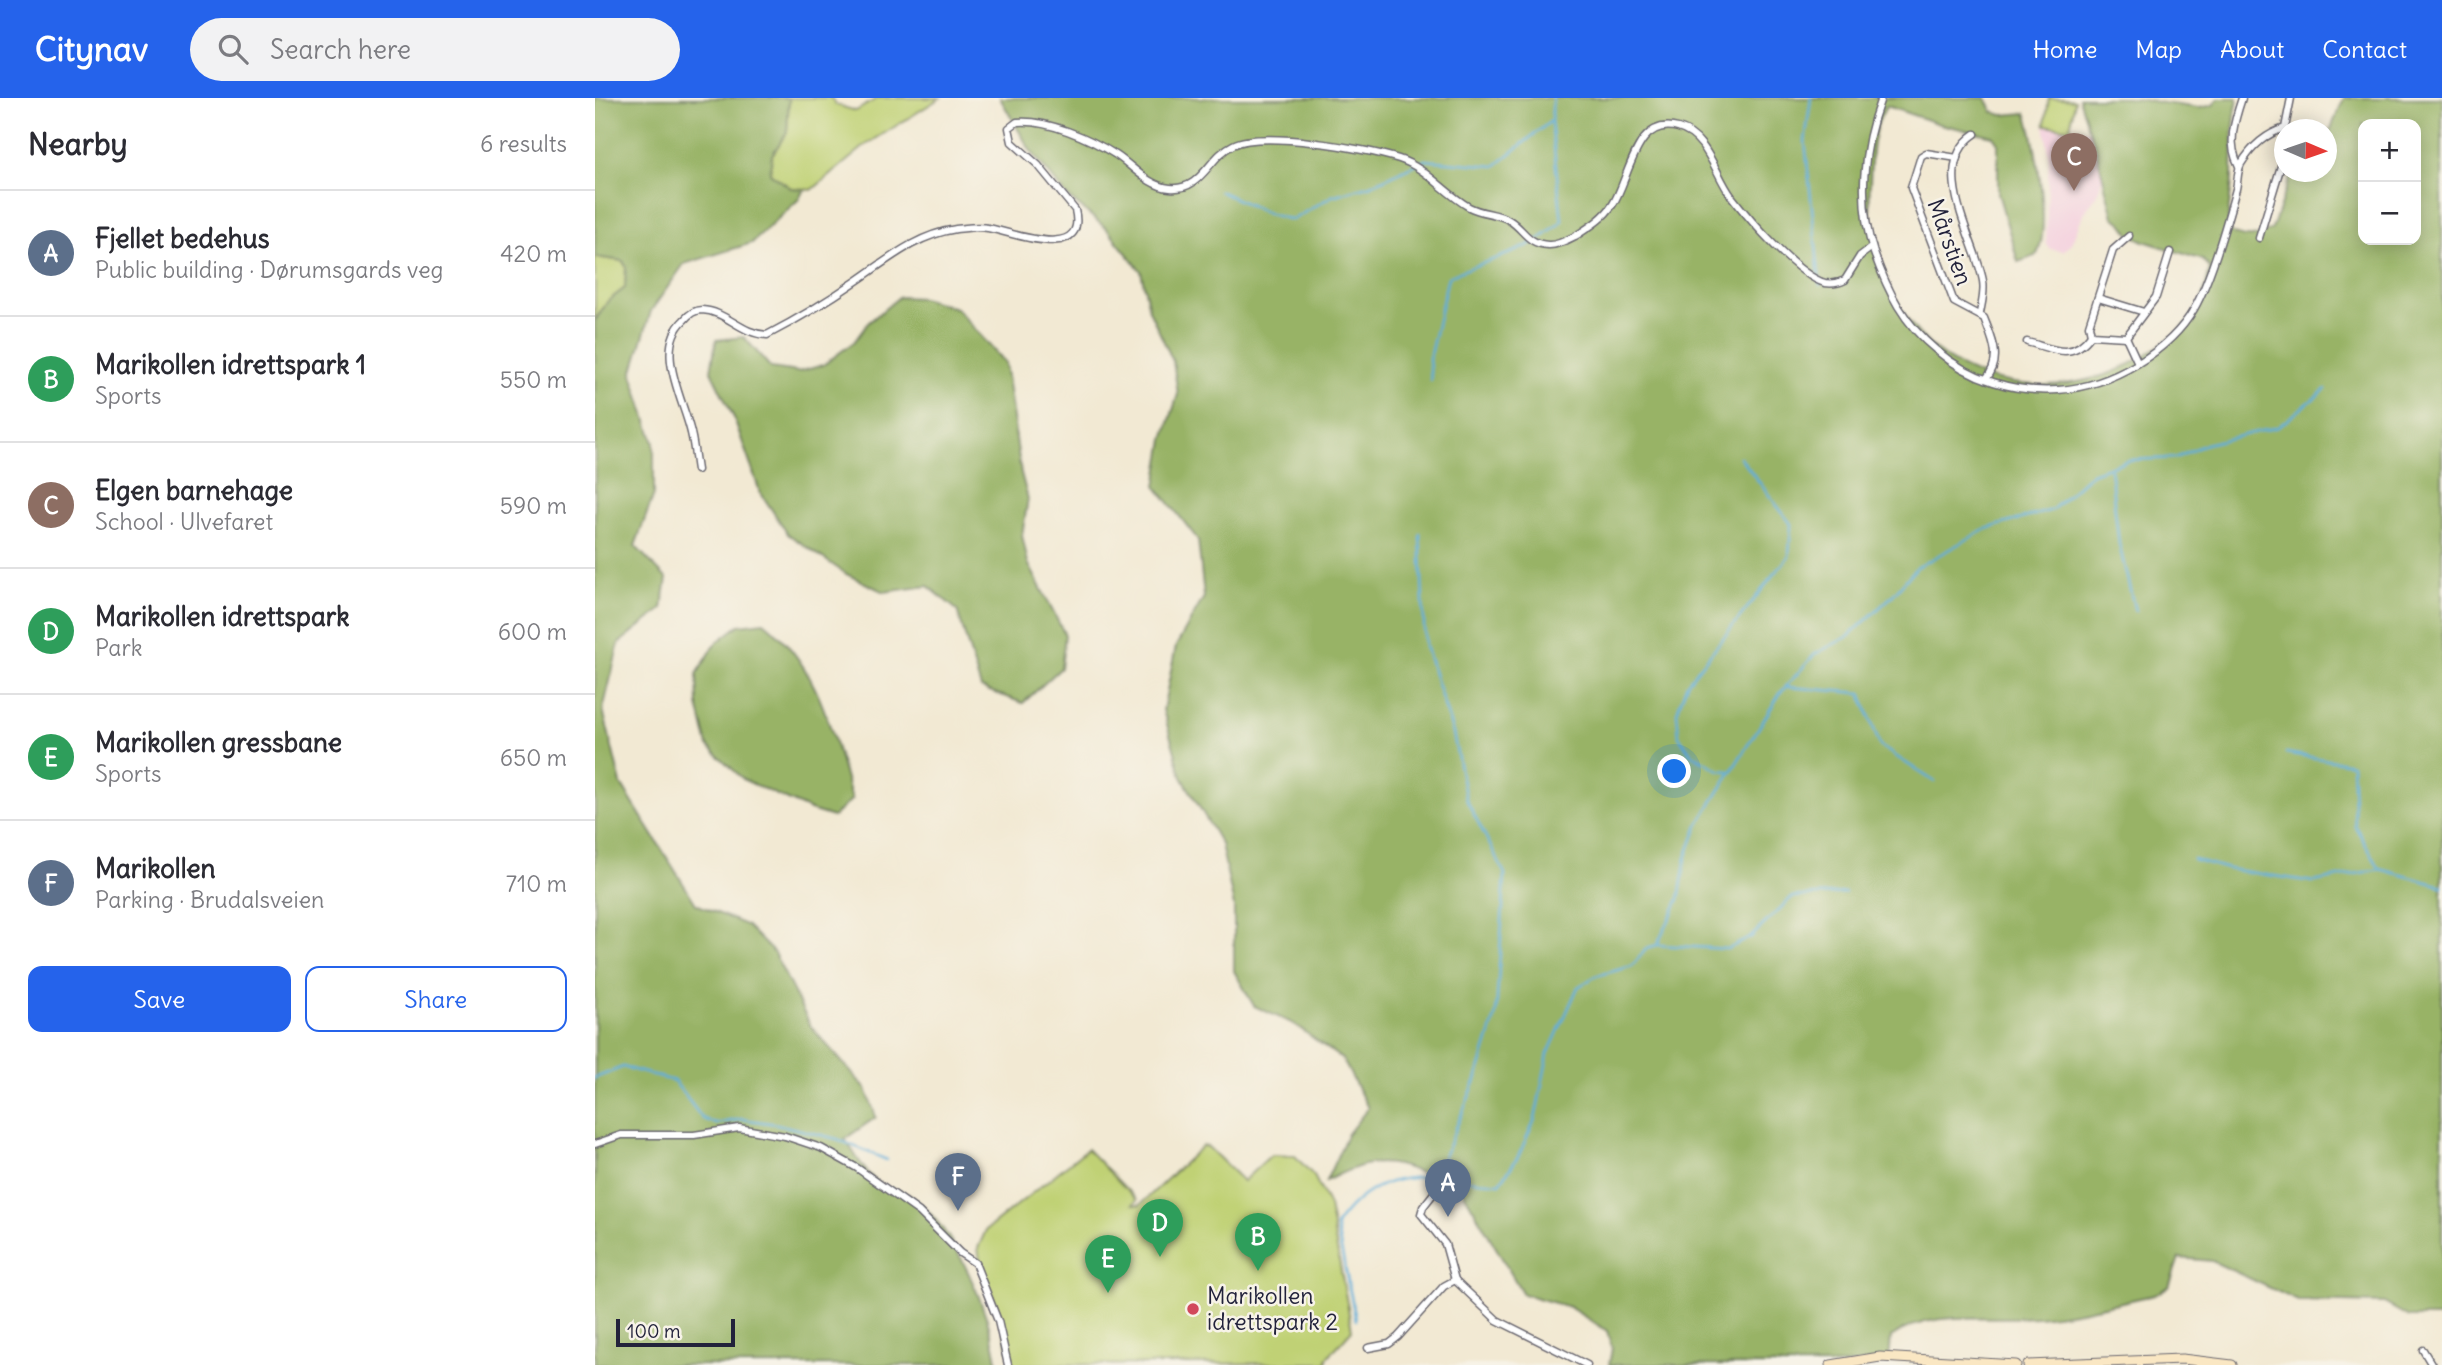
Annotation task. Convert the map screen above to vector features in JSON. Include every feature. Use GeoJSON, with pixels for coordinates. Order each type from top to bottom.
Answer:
{"type":"FeatureCollection","features":[{"type":"Feature","properties":{"kind":"main road"},"geometry":{"type":"LineString","coordinates":[[1831,1365],[1864,1358],[1889,1357],[2016,1365]]}},
{"type":"Feature","properties":{"kind":"main road"},"geometry":{"type":"LineString","coordinates":[[2028,1365],[2182,1359],[2232,1365]]}},
{"type":"Feature","properties":{"kind":"street"},"geometry":{"type":"LineString","coordinates":[[1881,98],[1873,121],[1864,168],[1866,217],[1872,247],[1901,313],[1940,353],[1986,379],[2011,388],[2064,389],[2103,382],[2138,363],[2166,343],[2194,309],[2232,201],[2239,166],[2259,140],[2274,134]]}},
{"type":"Feature","properties":{"kind":"street"},"geometry":{"type":"LineString","coordinates":[[2239,166],[2232,152],[2232,138],[2242,98]]}},
{"type":"Feature","properties":{"kind":"street"},"geometry":{"type":"LineString","coordinates":[[2287,119],[2291,98]]}},
{"type":"Feature","properties":{"kind":"street"},"geometry":{"type":"LineString","coordinates":[[697,470],[691,432],[672,372],[674,336],[681,322],[690,314],[698,310],[709,311],[742,330],[767,335],[828,300],[887,258],[940,232],[989,228],[1014,237],[1039,241],[1061,239],[1071,233],[1077,219],[1075,210],[1038,165],[1012,142],[1009,128],[1017,122],[1056,129],[1105,149],[1152,182],[1173,188],[1193,182],[1226,149],[1249,140],[1315,144],[1387,156],[1413,165],[1473,209],[1509,220],[1532,242],[1552,245],[1574,237],[1606,213],[1620,191],[1643,138],[1653,130],[1668,126],[1684,130],[1696,140],[1732,198],[1785,253],[1815,279],[1833,283],[1845,280],[1860,256],[1872,247]]}},
{"type":"Feature","properties":{"kind":"street"},"geometry":{"type":"LineString","coordinates":[[1957,158],[1966,140],[1975,134]]}},
{"type":"Feature","properties":{"kind":"street","name":"Mårstien"},"geometry":{"type":"LineString","coordinates":[[1980,313],[1954,302],[1911,188],[1921,156],[1926,153],[1957,158],[1955,198],[1983,279],[1980,313],[1996,351],[1996,363],[1986,379]]}},
{"type":"Feature","properties":{"kind":"street"},"geometry":{"type":"LineString","coordinates":[[2259,237],[2276,182]]}},
{"type":"Feature","properties":{"kind":"street"},"geometry":{"type":"LineString","coordinates":[[2027,342],[2066,352],[2082,348],[2091,335],[2089,325],[2116,244],[2129,236]]}},
{"type":"Feature","properties":{"kind":"street"},"geometry":{"type":"LineString","coordinates":[[2126,337],[2156,297],[2169,252]]}},
{"type":"Feature","properties":{"kind":"street"},"geometry":{"type":"LineString","coordinates":[[2098,298],[2144,312]]}},
{"type":"Feature","properties":{"kind":"street"},"geometry":{"type":"LineString","coordinates":[[2091,335],[2126,337]]}},
{"type":"Feature","properties":{"kind":"street"},"geometry":{"type":"LineString","coordinates":[[2126,337],[2138,363]]}},
{"type":"Feature","properties":{"kind":"street"},"geometry":{"type":"LineString","coordinates":[[595,1144],[621,1135],[694,1135],[739,1128],[785,1136],[821,1148],[857,1168],[925,1217],[960,1253],[975,1263],[997,1321],[1008,1365]]}},
{"type":"Feature","properties":{"kind":"street"},"geometry":{"type":"LineString","coordinates":[[1455,1166],[1423,1207],[1421,1214],[1445,1244],[1455,1280],[1497,1320],[1587,1365]]}},
{"type":"Feature","properties":{"kind":"street"},"geometry":{"type":"LineString","coordinates":[[1368,1348],[1389,1343],[1398,1337],[1444,1286],[1455,1280]]}},
{"type":"Feature","properties":{"kind":"street"},"geometry":{"type":"LineString","coordinates":[[2423,1350],[2432,1365]]}},
{"type":"Feature","properties":{"kind":"shaded area"},"geometry":{"type":"Polygon","coordinates":[[[2044,125],[2104,132],[2105,169],[2097,195],[2084,212],[2070,246],[2063,251],[2050,249],[2046,243],[2049,154],[2044,125]]]}},
{"type":"Feature","properties":{"kind":"green space"},"geometry":{"type":"Polygon","coordinates":[[[595,98],[789,98],[787,132],[772,155],[770,173],[791,188],[804,189],[799,199],[752,243],[684,264],[651,311],[632,374],[654,443],[654,494],[635,546],[667,579],[662,609],[619,643],[603,710],[621,784],[696,904],[746,925],[774,953],[811,1027],[866,1089],[876,1117],[845,1139],[876,1181],[911,1196],[943,1229],[979,1296],[998,1365],[595,1365],[595,321],[608,301],[625,288],[626,267],[623,261],[595,257],[595,98]]]}},
{"type":"Feature","properties":{"kind":"green space"},"geometry":{"type":"Polygon","coordinates":[[[789,98],[831,98],[836,105],[856,111],[878,98],[940,98],[866,145],[812,190],[791,188],[770,173],[772,155],[787,132],[789,98]]]}},
{"type":"Feature","properties":{"kind":"green space"},"geometry":{"type":"Polygon","coordinates":[[[1000,98],[1986,98],[1993,112],[2002,115],[2026,113],[2028,118],[2043,208],[2041,244],[2036,256],[2018,262],[1998,193],[1998,143],[1993,136],[1939,124],[1887,106],[1875,133],[1872,153],[1870,206],[1877,252],[1884,275],[1906,317],[1937,351],[1960,366],[1986,377],[2041,385],[2070,383],[2123,368],[2179,331],[2198,308],[2210,268],[2203,260],[2130,234],[2122,223],[2113,217],[2079,98],[2128,98],[2199,108],[2213,105],[2218,98],[2238,98],[2228,224],[2229,231],[2246,237],[2272,229],[2288,182],[2337,182],[2335,119],[2344,98],[2442,98],[2442,1317],[2409,1317],[2384,1303],[2298,1301],[2212,1261],[2179,1258],[2169,1287],[2154,1295],[2052,1316],[1962,1318],[1925,1322],[1891,1337],[1889,1360],[1836,1365],[1609,1365],[1612,1348],[1607,1331],[1569,1307],[1523,1294],[1461,1188],[1444,1188],[1434,1179],[1416,1171],[1381,1163],[1359,1166],[1326,1181],[1347,1135],[1368,1108],[1343,1060],[1294,1024],[1254,1006],[1234,971],[1234,906],[1221,844],[1182,777],[1163,710],[1176,646],[1204,597],[1198,540],[1156,486],[1164,439],[1178,394],[1173,361],[1149,310],[1141,271],[1107,229],[1066,195],[1030,150],[1000,98]]]}},
{"type":"Feature","properties":{"kind":"green space"},"geometry":{"type":"Polygon","coordinates":[[[2049,98],[2075,100],[2070,129],[2045,125],[2049,98]]]}},
{"type":"Feature","properties":{"kind":"green space"},"geometry":{"type":"Polygon","coordinates":[[[595,257],[623,261],[626,267],[625,288],[608,301],[595,320],[595,257]]]}},
{"type":"Feature","properties":{"kind":"green space"},"geometry":{"type":"Polygon","coordinates":[[[899,297],[922,298],[956,308],[1005,363],[1021,473],[1028,499],[1022,535],[1028,563],[1065,635],[1061,668],[1023,703],[981,688],[957,610],[928,586],[884,592],[846,574],[788,534],[760,492],[734,418],[711,371],[716,340],[744,337],[771,368],[798,372],[823,365],[854,342],[868,323],[899,297]]]}},
{"type":"Feature","properties":{"kind":"green space"},"geometry":{"type":"Polygon","coordinates":[[[764,622],[799,660],[830,726],[852,799],[833,817],[810,810],[744,780],[708,746],[698,705],[697,674],[716,643],[739,625],[764,622]]]}},
{"type":"Feature","properties":{"kind":"green space"},"geometry":{"type":"Polygon","coordinates":[[[1202,1146],[1208,1147],[1243,1181],[1271,1155],[1295,1156],[1314,1176],[1329,1206],[1352,1330],[1327,1358],[1327,1363],[1012,1365],[1001,1319],[980,1261],[978,1248],[986,1230],[1087,1149],[1137,1200],[1133,1204],[1140,1205],[1202,1146]]]}},
{"type":"Feature","properties":{"kind":"waterway"},"geometry":{"type":"LineString","coordinates":[[1431,380],[1429,359],[1448,277],[1521,249],[1562,221],[1551,121],[1553,98]]}},
{"type":"Feature","properties":{"kind":"waterway"},"geometry":{"type":"LineString","coordinates":[[1811,98],[1805,141],[1820,285]]}},
{"type":"Feature","properties":{"kind":"waterway"},"geometry":{"type":"LineString","coordinates":[[1219,191],[1269,214],[1292,220],[1332,196],[1371,185],[1425,160],[1495,166],[1551,121]]}},
{"type":"Feature","properties":{"kind":"waterway"},"geometry":{"type":"LineString","coordinates":[[1356,1320],[1336,1225],[1353,1205],[1371,1191],[1390,1182],[1430,1177],[1500,1183],[1518,1157],[1535,1119],[1548,1054],[1578,987],[1596,976],[1632,966],[1647,948],[1657,945],[1679,899],[1686,858],[1699,823],[1781,692],[1815,654],[1849,636],[1892,596],[1917,567],[1986,529],[2052,510],[2092,473],[2128,460],[2176,458],[2206,444],[2278,427],[2326,389]]}},
{"type":"Feature","properties":{"kind":"waterway"},"geometry":{"type":"LineString","coordinates":[[1729,771],[1719,770],[1691,754],[1679,736],[1677,712],[1687,683],[1789,556],[1791,524],[1740,457]]}},
{"type":"Feature","properties":{"kind":"waterway"},"geometry":{"type":"LineString","coordinates":[[2110,468],[2119,544],[2135,611]]}},
{"type":"Feature","properties":{"kind":"waterway"},"geometry":{"type":"LineString","coordinates":[[1420,534],[1425,646],[1453,733],[1466,799],[1505,874],[1496,1014],[1476,1080],[1435,1178]]}},
{"type":"Feature","properties":{"kind":"waterway"},"geometry":{"type":"LineString","coordinates":[[1788,687],[1861,693],[1880,746],[1935,782]]}},
{"type":"Feature","properties":{"kind":"waterway"},"geometry":{"type":"LineString","coordinates":[[2286,753],[2352,764],[2355,826],[2380,869]]}},
{"type":"Feature","properties":{"kind":"waterway"},"geometry":{"type":"LineString","coordinates":[[2193,859],[2228,869],[2314,882],[2380,869],[2442,886]]}},
{"type":"Feature","properties":{"kind":"waterway"},"geometry":{"type":"LineString","coordinates":[[1658,945],[1728,949],[1751,937],[1792,897],[1845,893]]}},
{"type":"Feature","properties":{"kind":"waterway"},"geometry":{"type":"LineString","coordinates":[[595,1078],[623,1067],[674,1081],[702,1118],[716,1124],[742,1119],[777,1124],[837,1139],[887,1160]]}},
{"type":"Feature","properties":{"kind":"place","name":"Elgen barnehage"},"geometry":{"type":"Point","coordinates":[2074,191]}},
{"type":"Feature","properties":{"kind":"place","name":"Marikollen"},"geometry":{"type":"Point","coordinates":[958,1211]}},
{"type":"Feature","properties":{"kind":"place","name":"Fjellet bedehus"},"geometry":{"type":"Point","coordinates":[1448,1217]}},
{"type":"Feature","properties":{"kind":"place","name":"Marikollen idrettspark"},"geometry":{"type":"Point","coordinates":[1160,1257]}},
{"type":"Feature","properties":{"kind":"place","name":"Marikollen idrettspark 1"},"geometry":{"type":"Point","coordinates":[1258,1271]}},
{"type":"Feature","properties":{"kind":"place","name":"Marikollen gressbane"},"geometry":{"type":"Point","coordinates":[1108,1293]}},
{"type":"Feature","properties":{"kind":"place","name":"Marikollen idrettspark 2"},"geometry":{"type":"Point","coordinates":[1193,1309]}}]}
